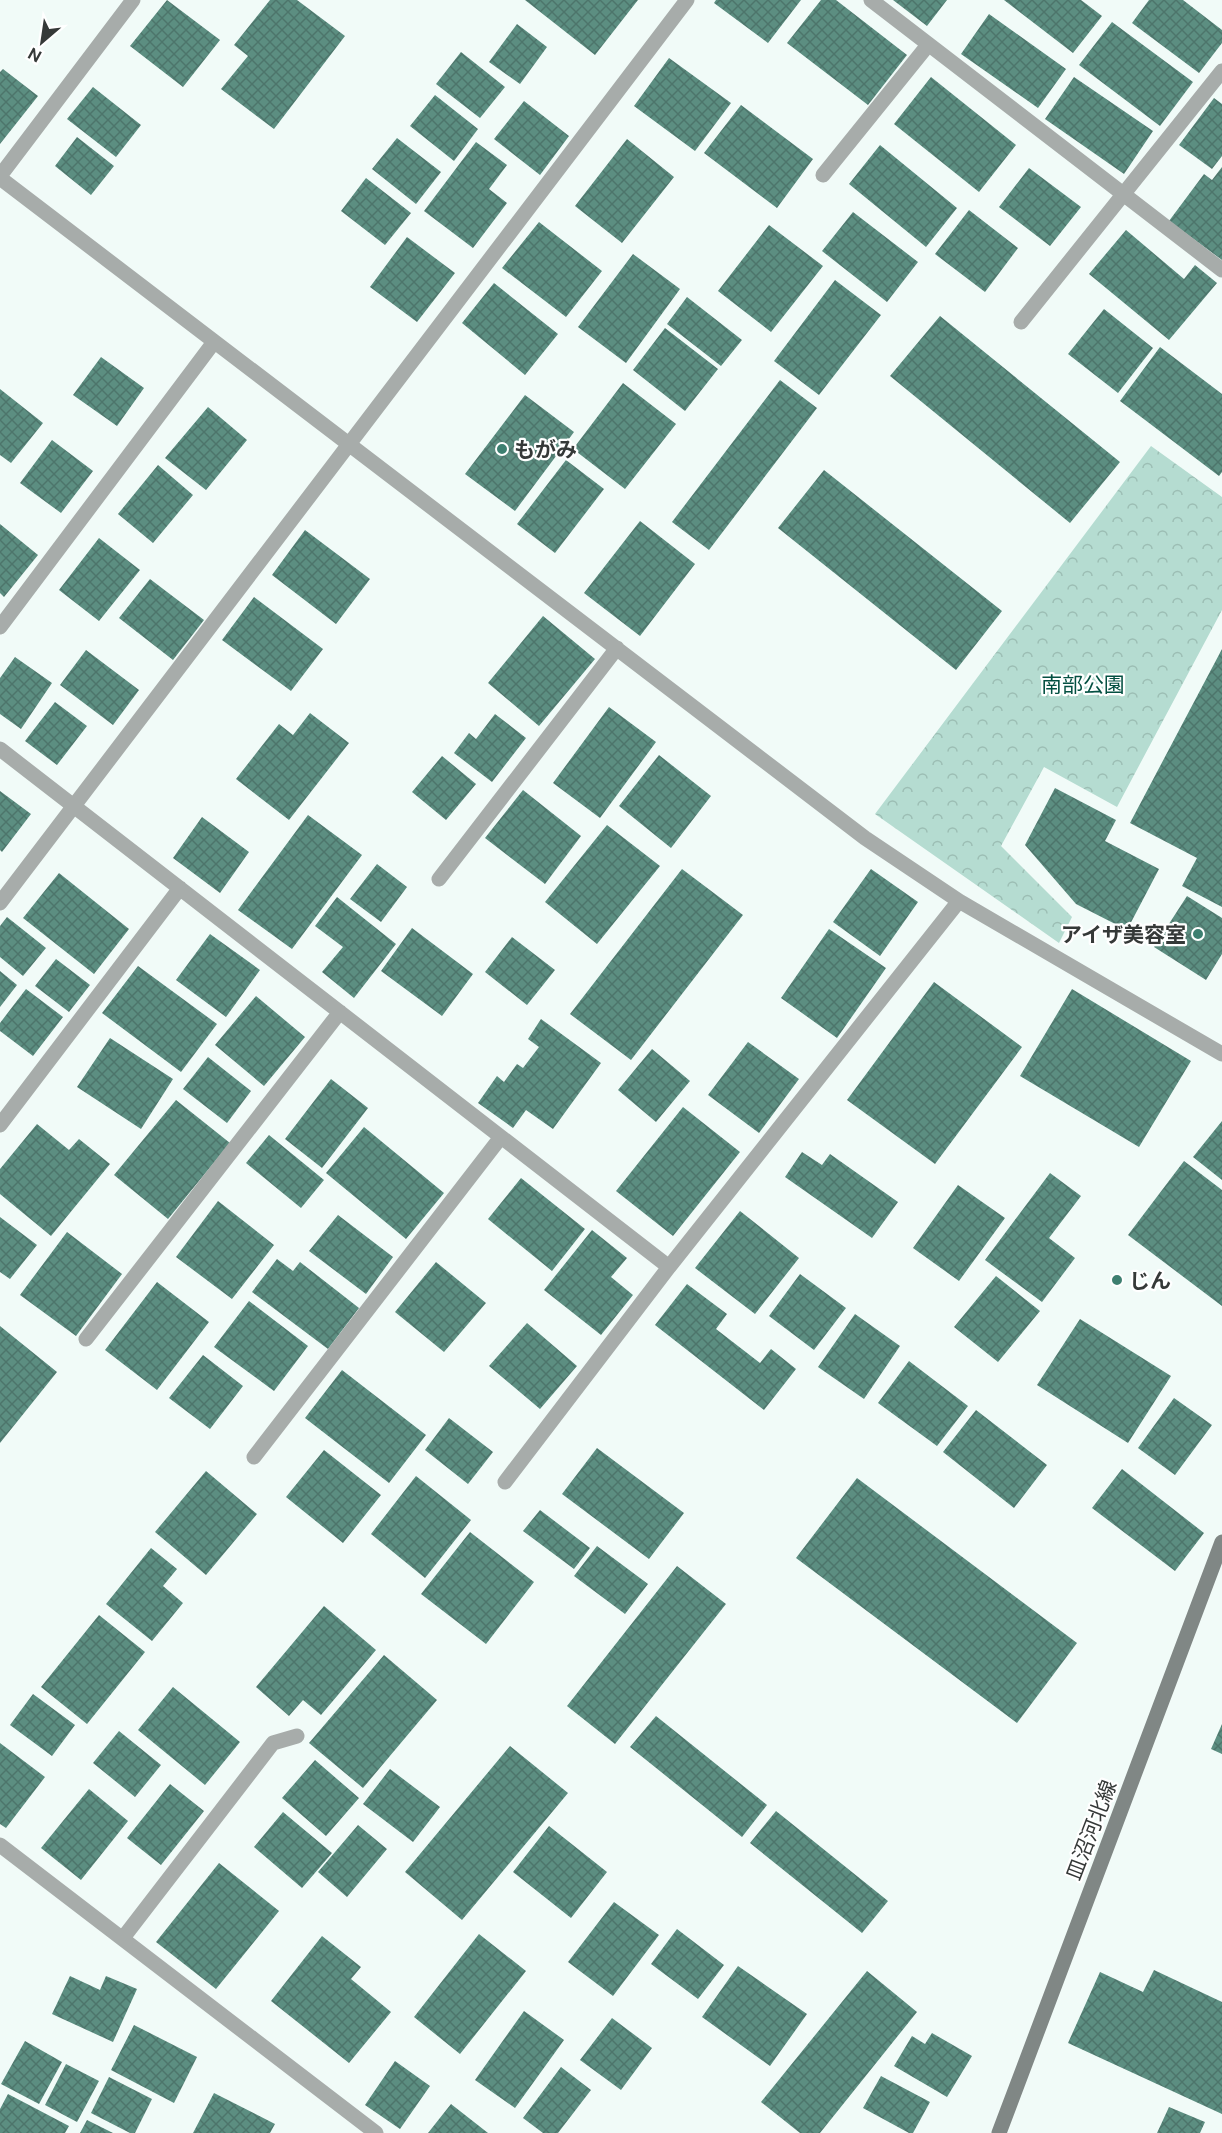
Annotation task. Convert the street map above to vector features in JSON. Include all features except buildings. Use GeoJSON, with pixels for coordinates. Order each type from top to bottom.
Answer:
{"type":"FeatureCollection","features":[{"type":"Feature","properties":{"kind":"main road","name":"皿沼河北線"},"geometry":{"type":"LineString","coordinates":[[999,2133],[1222,1542]]}},
{"type":"Feature","properties":{"kind":"lane"},"geometry":{"type":"LineString","coordinates":[[133,0],[0,177],[865,838],[959,901],[1222,1054]]}},
{"type":"Feature","properties":{"kind":"lane"},"geometry":{"type":"LineString","coordinates":[[0,903],[687,0]]}},
{"type":"Feature","properties":{"kind":"lane"},"geometry":{"type":"LineString","coordinates":[[871,0],[1222,270]]}},
{"type":"Feature","properties":{"kind":"lane"},"geometry":{"type":"LineString","coordinates":[[823,175],[928,45]]}},
{"type":"Feature","properties":{"kind":"lane"},"geometry":{"type":"LineString","coordinates":[[1021,322],[1222,71]]}},
{"type":"Feature","properties":{"kind":"lane"},"geometry":{"type":"LineString","coordinates":[[0,627],[214,342]]}},
{"type":"Feature","properties":{"kind":"lane"},"geometry":{"type":"LineString","coordinates":[[439,879],[616,648]]}},
{"type":"Feature","properties":{"kind":"lane"},"geometry":{"type":"LineString","coordinates":[[0,749],[669,1267]]}},
{"type":"Feature","properties":{"kind":"lane"},"geometry":{"type":"LineString","coordinates":[[0,1125],[180,888]]}},
{"type":"Feature","properties":{"kind":"lane"},"geometry":{"type":"LineString","coordinates":[[505,1482],[669,1267],[959,901]]}},
{"type":"Feature","properties":{"kind":"lane"},"geometry":{"type":"LineString","coordinates":[[86,1339],[340,1012]]}},
{"type":"Feature","properties":{"kind":"lane"},"geometry":{"type":"LineString","coordinates":[[254,1457],[501,1137]]}},
{"type":"Feature","properties":{"kind":"lane"},"geometry":{"type":"LineString","coordinates":[[123,1938],[273,1743],[297,1736]]}},
{"type":"Feature","properties":{"kind":"lane"},"geometry":{"type":"LineString","coordinates":[[0,1845],[376,2133]]}},
{"type":"Feature","properties":{"kind":"green space","name":"南部公園"},"geometry":{"type":"Polygon","coordinates":[[[1151,446],[1222,497],[1222,610],[1117,807],[1044,767],[1001,846],[1072,917],[1059,943],[875,814],[1151,446]]]}},
{"type":"Feature","properties":{"kind":"place","name":"もがみ"},"geometry":{"type":"Point","coordinates":[502,449]}},
{"type":"Feature","properties":{"kind":"place","name":"アイザ美容室"},"geometry":{"type":"Point","coordinates":[1198,934]}},
{"type":"Feature","properties":{"kind":"place","name":"じん"},"geometry":{"type":"Point","coordinates":[1117,1280]}}]}
